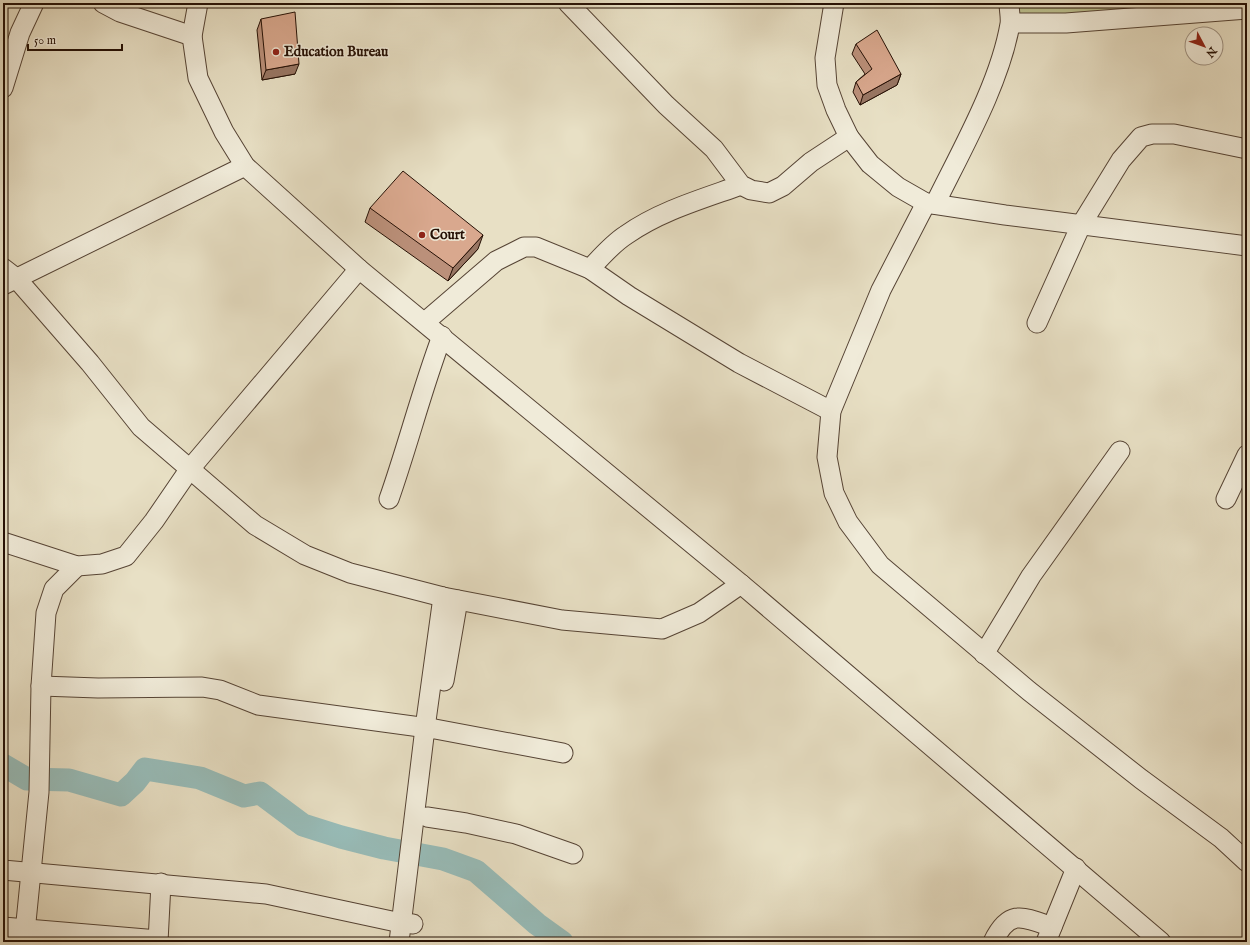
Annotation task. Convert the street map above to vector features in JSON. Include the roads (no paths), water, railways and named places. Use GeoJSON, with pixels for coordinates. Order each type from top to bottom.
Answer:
{"type":"FeatureCollection","features":[{"type":"Feature","properties":{"kind":"street"},"geometry":{"type":"LineString","coordinates":[[3,88],[20,33],[34,3]]}},
{"type":"Feature","properties":{"kind":"street"},"geometry":{"type":"LineString","coordinates":[[103,3],[120,12],[192,36]]}},
{"type":"Feature","properties":{"kind":"street"},"geometry":{"type":"LineString","coordinates":[[198,3],[192,36],[198,78],[224,132],[245,166],[359,269],[742,584],[1161,942]]}},
{"type":"Feature","properties":{"kind":"street"},"geometry":{"type":"LineString","coordinates":[[568,3],[666,105],[714,150],[741,185],[751,190],[769,193],[783,186],[811,162],[849,136]]}},
{"type":"Feature","properties":{"kind":"street"},"geometry":{"type":"LineString","coordinates":[[834,3],[825,58],[827,85],[836,110],[849,136],[870,164],[898,187],[930,204],[1247,246]]}},
{"type":"Feature","properties":{"kind":"street"},"geometry":{"type":"LineString","coordinates":[[1009,3],[1011,22],[1005,46],[978,117],[881,290],[831,411],[827,457],[834,493],[848,522],[880,565],[984,654],[1135,774],[1220,838],[1247,862]]}},
{"type":"Feature","properties":{"kind":"street"},"geometry":{"type":"LineString","coordinates":[[1011,22],[1066,23],[1247,9]]}},
{"type":"Feature","properties":{"kind":"street"},"geometry":{"type":"LineString","coordinates":[[1037,323],[1081,225],[1121,160],[1141,137],[1152,134],[1174,134],[1247,149]]}},
{"type":"Feature","properties":{"kind":"street"},"geometry":{"type":"LineString","coordinates":[[245,166],[7,277],[90,363],[141,427],[189,470],[255,525],[304,556],[350,573],[450,598],[562,620],[662,629],[699,613],[742,584]]}},
{"type":"Feature","properties":{"kind":"street"},"geometry":{"type":"LineString","coordinates":[[590,269],[608,249],[625,235],[647,222],[666,213],[741,185]]}},
{"type":"Feature","properties":{"kind":"street"},"geometry":{"type":"LineString","coordinates":[[425,322],[496,261],[524,247],[536,247],[550,251],[590,269],[629,296],[739,363],[831,411]]}},
{"type":"Feature","properties":{"kind":"street"},"geometry":{"type":"LineString","coordinates":[[3,542],[77,566],[102,564],[126,556],[154,521],[189,470],[359,269]]}},
{"type":"Feature","properties":{"kind":"street"},"geometry":{"type":"LineString","coordinates":[[390,499],[425,382],[442,336]]}},
{"type":"Feature","properties":{"kind":"street"},"geometry":{"type":"LineString","coordinates":[[984,654],[1031,576],[1120,451]]}},
{"type":"Feature","properties":{"kind":"street"},"geometry":{"type":"LineString","coordinates":[[1226,500],[1247,455]]}},
{"type":"Feature","properties":{"kind":"street"},"geometry":{"type":"LineString","coordinates":[[25,935],[39,792],[41,686],[46,613],[54,589],[77,566]]}},
{"type":"Feature","properties":{"kind":"street"},"geometry":{"type":"LineString","coordinates":[[410,942],[407,923],[430,728],[450,598]]}},
{"type":"Feature","properties":{"kind":"street"},"geometry":{"type":"LineString","coordinates":[[41,686],[98,688],[202,687],[220,690],[258,705],[430,728],[563,753]]}},
{"type":"Feature","properties":{"kind":"street"},"geometry":{"type":"LineString","coordinates":[[399,942],[407,923],[427,818],[430,728]]}},
{"type":"Feature","properties":{"kind":"street"},"geometry":{"type":"LineString","coordinates":[[427,818],[516,834],[573,854]]}},
{"type":"Feature","properties":{"kind":"street"},"geometry":{"type":"LineString","coordinates":[[993,942],[1000,928],[1009,919],[1019,917],[1031,919],[1049,934],[1076,868]]}},
{"type":"Feature","properties":{"kind":"street"},"geometry":{"type":"LineString","coordinates":[[3,870],[161,883],[266,894],[407,923]]}},
{"type":"Feature","properties":{"kind":"street"},"geometry":{"type":"LineString","coordinates":[[3,926],[25,935],[158,941],[161,883]]}},
{"type":"Feature","properties":{"kind":"waterway"},"geometry":{"type":"LineString","coordinates":[[3,765],[27,779],[69,780],[121,795],[135,782],[145,769],[200,778],[244,796],[260,793],[303,825],[384,848],[443,859],[476,871],[537,924],[562,942]]}},
{"type":"Feature","properties":{"kind":"place","name":"Education Bureau"},"geometry":{"type":"Point","coordinates":[276,52]}},
{"type":"Feature","properties":{"kind":"place","name":"Court"},"geometry":{"type":"Point","coordinates":[422,235]}}]}
